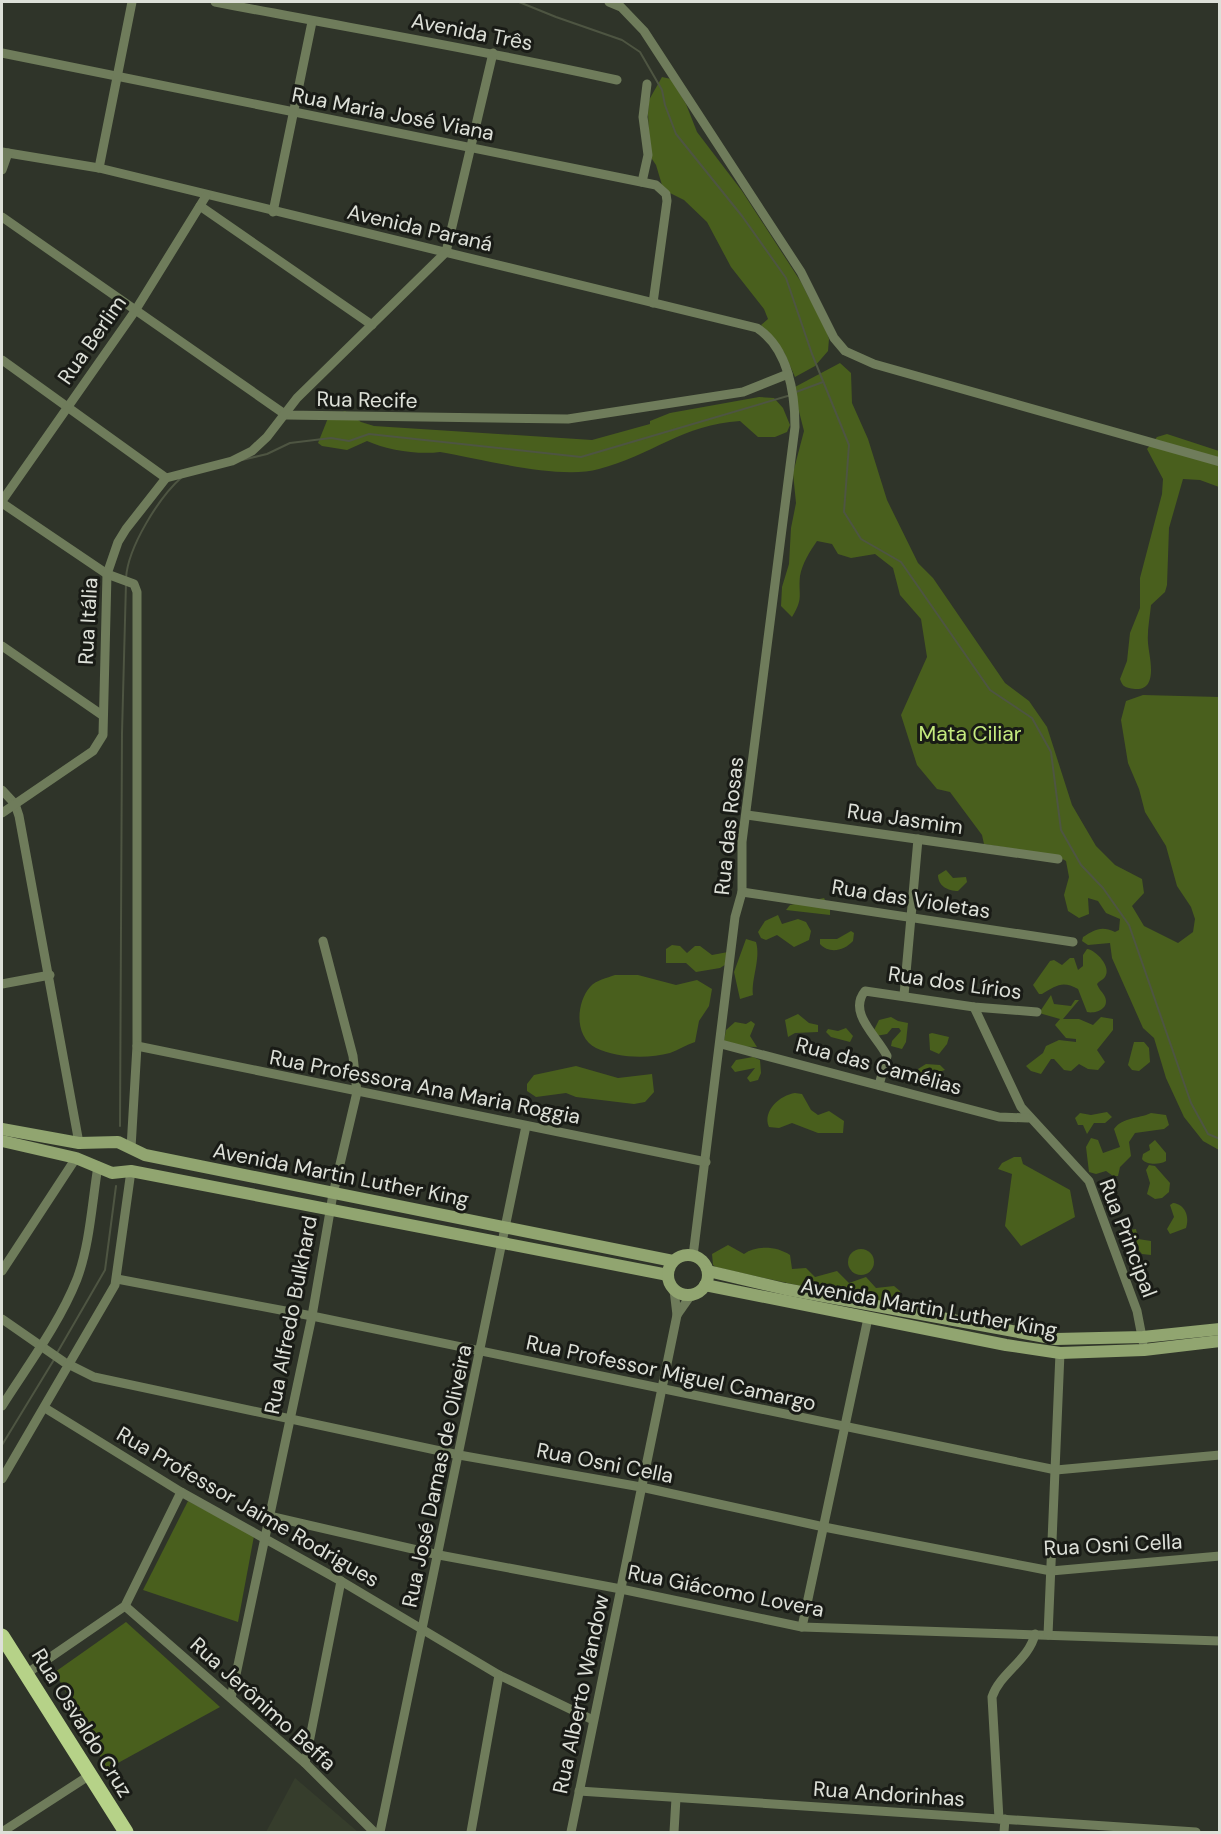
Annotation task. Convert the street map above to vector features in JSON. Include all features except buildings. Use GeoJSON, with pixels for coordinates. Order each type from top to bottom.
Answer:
{"type":"FeatureCollection","features":[{"type":"Feature","properties":{"kind":"highway","name":"Rua Osvaldo Cruz"},"geometry":{"type":"LineString","coordinates":[[2,1636],[126,1833]]}},
{"type":"Feature","properties":{"kind":"main road","name":"Avenida Martin Luther King"},"geometry":{"type":"LineString","coordinates":[[2,1129],[112,1173],[132,1171],[225,1188],[668,1275]]}},
{"type":"Feature","properties":{"kind":"main road","name":"Avenida Martin Luther King"},"geometry":{"type":"LineString","coordinates":[[2,1141],[102,1144],[118,1142],[146,1155],[674,1261]]}},
{"type":"Feature","properties":{"kind":"main road"},"geometry":{"type":"LineString","coordinates":[[98,1166],[98,1154],[102,1144]]}},
{"type":"Feature","properties":{"kind":"main road"},"geometry":{"type":"LineString","coordinates":[[132,1148],[134,1160],[132,1171]]}},
{"type":"Feature","properties":{"kind":"main road"},"geometry":{"type":"LineString","coordinates":[[225,1188],[228,1172]]}},
{"type":"Feature","properties":{"kind":"main road"},"geometry":{"type":"LineString","coordinates":[[686,1255],[693,1256],[700,1259],[708,1271],[705,1286],[691,1295],[674,1290],[668,1275],[674,1261],[686,1255]]}},
{"type":"Feature","properties":{"kind":"main road","name":"Avenida Martin Luther King"},"geometry":{"type":"LineString","coordinates":[[708,1271],[1060,1353],[1143,1343],[1220,1329]]}},
{"type":"Feature","properties":{"kind":"main road","name":"Avenida Martin Luther King"},"geometry":{"type":"LineString","coordinates":[[705,1286],[868,1318],[1007,1339],[1143,1343],[1220,1341]]}},
{"type":"Feature","properties":{"kind":"street"},"geometry":{"type":"LineString","coordinates":[[99,168],[115,77],[132,2]]}},
{"type":"Feature","properties":{"kind":"street","name":"Avenida Três"},"geometry":{"type":"LineString","coordinates":[[215,2],[312,22],[494,53],[617,80]]}},
{"type":"Feature","properties":{"kind":"street"},"geometry":{"type":"LineString","coordinates":[[609,2],[621,7],[644,31],[801,272],[834,338],[845,351],[874,364],[1220,462]]}},
{"type":"Feature","properties":{"kind":"street"},"geometry":{"type":"LineString","coordinates":[[273,212],[312,22]]}},
{"type":"Feature","properties":{"kind":"street","name":"Rua Maria José Viana"},"geometry":{"type":"LineString","coordinates":[[2,52],[292,114],[642,182],[662,189],[667,201],[653,303]]}},
{"type":"Feature","properties":{"kind":"street"},"geometry":{"type":"LineString","coordinates":[[2,360],[69,405],[166,478],[232,461],[252,451],[286,415],[297,398],[446,252],[494,53]]}},
{"type":"Feature","properties":{"kind":"street"},"geometry":{"type":"LineString","coordinates":[[642,182],[648,155],[643,117],[647,84]]}},
{"type":"Feature","properties":{"kind":"street"},"geometry":{"type":"LineString","coordinates":[[2,170],[4,152]]}},
{"type":"Feature","properties":{"kind":"street","name":"Avenida Paraná"},"geometry":{"type":"LineString","coordinates":[[4,152],[99,168],[206,196],[757,328],[776,345],[788,374],[792,395]]}},
{"type":"Feature","properties":{"kind":"street","name":"Rua Berlim"},"geometry":{"type":"LineString","coordinates":[[2,502],[135,311],[206,196]]}},
{"type":"Feature","properties":{"kind":"street"},"geometry":{"type":"LineString","coordinates":[[200,206],[372,325]]}},
{"type":"Feature","properties":{"kind":"street","name":"Rua Recife"},"geometry":{"type":"LineString","coordinates":[[2,217],[286,415],[568,419],[743,392],[788,374]]}},
{"type":"Feature","properties":{"kind":"street","name":"Rua das Rosas"},"geometry":{"type":"LineString","coordinates":[[693,1256],[735,917],[742,892],[742,851],[795,427],[792,395]]}},
{"type":"Feature","properties":{"kind":"street","name":"Rua Itália"},"geometry":{"type":"LineString","coordinates":[[2,813],[93,751],[103,735],[107,574],[118,542],[166,478]]}},
{"type":"Feature","properties":{"kind":"street"},"geometry":{"type":"LineString","coordinates":[[2,502],[107,574],[134,584],[137,592],[137,1046],[132,1148]]}},
{"type":"Feature","properties":{"kind":"street"},"geometry":{"type":"LineString","coordinates":[[2,646],[102,715]]}},
{"type":"Feature","properties":{"kind":"street"},"geometry":{"type":"LineString","coordinates":[[2,790],[15,804],[50,975],[79,1143]]}},
{"type":"Feature","properties":{"kind":"street","name":"Rua Jasmim"},"geometry":{"type":"LineString","coordinates":[[747,815],[1058,859]]}},
{"type":"Feature","properties":{"kind":"street"},"geometry":{"type":"LineString","coordinates":[[904,995],[918,839]]}},
{"type":"Feature","properties":{"kind":"street","name":"Rua das Violetas"},"geometry":{"type":"LineString","coordinates":[[742,892],[1073,942]]}},
{"type":"Feature","properties":{"kind":"street","name":"Rua Alfredo Bulkhard"},"geometry":{"type":"LineString","coordinates":[[231,1698],[312,1316],[333,1194],[357,1092],[353,1056],[323,941]]}},
{"type":"Feature","properties":{"kind":"street"},"geometry":{"type":"LineString","coordinates":[[2,984],[50,975]]}},
{"type":"Feature","properties":{"kind":"street","name":"Rua dos Lírios"},"geometry":{"type":"LineString","coordinates":[[879,1085],[887,1056],[862,1018],[860,999],[865,991],[872,990],[974,1007],[1037,1012]]}},
{"type":"Feature","properties":{"kind":"street","name":"Rua Principal"},"geometry":{"type":"LineString","coordinates":[[974,1007],[999,1064],[1028,1118],[1071,1159],[1089,1181],[1137,1311],[1143,1343]]}},
{"type":"Feature","properties":{"kind":"street","name":"Rua das Camélias"},"geometry":{"type":"LineString","coordinates":[[721,1044],[999,1116],[1028,1118]]}},
{"type":"Feature","properties":{"kind":"street","name":"Rua Professora Ana Maria Roggia"},"geometry":{"type":"LineString","coordinates":[[137,1046],[706,1162]]}},
{"type":"Feature","properties":{"kind":"street","name":"Rua José Damas de Oliveira"},"geometry":{"type":"LineString","coordinates":[[380,1833],[424,1630],[526,1126]]}},
{"type":"Feature","properties":{"kind":"street"},"geometry":{"type":"LineString","coordinates":[[2,1270],[76,1158]]}},
{"type":"Feature","properties":{"kind":"street"},"geometry":{"type":"LineString","coordinates":[[2,1406],[40,1346],[76,1280],[82,1263],[98,1166]]}},
{"type":"Feature","properties":{"kind":"street"},"geometry":{"type":"LineString","coordinates":[[2,1479],[117,1280],[132,1171]]}},
{"type":"Feature","properties":{"kind":"street","name":"Rua Professor Miguel Camargo"},"geometry":{"type":"LineString","coordinates":[[117,1280],[312,1316],[1056,1470],[1220,1455]]}},
{"type":"Feature","properties":{"kind":"street","name":"Rua Alberto Wandow"},"geometry":{"type":"LineString","coordinates":[[674,1290],[678,1315]]}},
{"type":"Feature","properties":{"kind":"street","name":"Rua Alberto Wandow"},"geometry":{"type":"LineString","coordinates":[[571,1833],[661,1389],[678,1315],[691,1295]]}},
{"type":"Feature","properties":{"kind":"street"},"geometry":{"type":"LineString","coordinates":[[802,1627],[847,1428],[868,1318]]}},
{"type":"Feature","properties":{"kind":"street","name":"Rua Osni Cella"},"geometry":{"type":"LineString","coordinates":[[2,1319],[49,1352],[94,1377],[459,1455],[641,1487],[824,1527],[1050,1571],[1220,1556]]}},
{"type":"Feature","properties":{"kind":"street"},"geometry":{"type":"LineString","coordinates":[[1048,1635],[1060,1353]]}},
{"type":"Feature","properties":{"kind":"street","name":"Rua Professor Jaime Rodrigues"},"geometry":{"type":"LineString","coordinates":[[45,1408],[181,1492],[342,1581],[499,1675],[593,1720]]}},
{"type":"Feature","properties":{"kind":"street"},"geometry":{"type":"LineString","coordinates":[[26,1674],[125,1606],[181,1492]]}},
{"type":"Feature","properties":{"kind":"street","name":"Rua Giácomo Lovera"},"geometry":{"type":"LineString","coordinates":[[268,1516],[439,1555],[621,1589],[802,1627],[1220,1641]]}},
{"type":"Feature","properties":{"kind":"street"},"geometry":{"type":"LineString","coordinates":[[306,1763],[342,1581]]}},
{"type":"Feature","properties":{"kind":"street","name":"Rua Jerônimo Beffa"},"geometry":{"type":"LineString","coordinates":[[125,1606],[306,1763],[374,1833]]}},
{"type":"Feature","properties":{"kind":"street"},"geometry":{"type":"LineString","coordinates":[[1004,1833],[992,1697],[998,1686],[1030,1648],[1035,1634]]}},
{"type":"Feature","properties":{"kind":"street"},"geometry":{"type":"LineString","coordinates":[[471,1833],[499,1675]]}},
{"type":"Feature","properties":{"kind":"street"},"geometry":{"type":"LineString","coordinates":[[2,1832],[90,1775]]}},
{"type":"Feature","properties":{"kind":"street","name":"Rua Andorinhas"},"geometry":{"type":"LineString","coordinates":[[579,1791],[1196,1833]]}},
{"type":"Feature","properties":{"kind":"street"},"geometry":{"type":"LineString","coordinates":[[674,1833],[676,1798]]}},
{"type":"Feature","properties":{"kind":"shaded area"},"geometry":{"type":"Polygon","coordinates":[[[295,1778],[358,1832],[266,1832],[295,1778]]]}},
{"type":"Feature","properties":{"kind":"green space"},"geometry":{"type":"Polygon","coordinates":[[[662,77],[671,79],[686,104],[697,132],[742,191],[809,298],[819,309],[829,339],[828,351],[815,366],[795,377],[784,352],[761,325],[768,319],[764,309],[731,267],[707,222],[684,200],[668,192],[662,185],[656,165],[650,156],[648,114],[649,100],[662,77]]]}},
{"type":"Feature","properties":{"kind":"green space","name":"Mata Ciliar"},"geometry":{"type":"Polygon","coordinates":[[[840,363],[851,373],[852,403],[868,439],[887,500],[918,563],[933,578],[1005,683],[1029,701],[1047,727],[1072,805],[1096,846],[1115,865],[1142,879],[1144,893],[1132,906],[1144,926],[1178,943],[1193,932],[1195,919],[1191,907],[1177,886],[1166,846],[1145,812],[1139,789],[1128,763],[1121,720],[1126,701],[1143,695],[1219,697],[1219,1150],[1203,1141],[1184,1117],[1166,1078],[1154,1038],[1143,1028],[1112,958],[1110,943],[1088,945],[1082,941],[1083,937],[1098,929],[1115,932],[1119,930],[1120,919],[1106,913],[1098,901],[1088,898],[1089,914],[1079,918],[1068,911],[1064,895],[1069,877],[1066,861],[1057,856],[984,844],[982,835],[950,792],[937,789],[917,765],[901,715],[927,657],[921,619],[900,595],[893,568],[875,554],[851,558],[838,554],[832,544],[817,541],[809,553],[800,576],[799,601],[792,617],[781,606],[782,587],[789,564],[791,528],[796,503],[793,473],[804,431],[793,388],[840,363]]]}},
{"type":"Feature","properties":{"kind":"green space"},"geometry":{"type":"Polygon","coordinates":[[[759,397],[774,398],[783,408],[790,425],[787,432],[775,437],[758,437],[740,421],[720,423],[684,434],[617,463],[582,472],[542,470],[440,452],[403,451],[367,441],[347,450],[322,446],[318,443],[328,418],[345,411],[361,422],[374,426],[592,440],[650,424],[650,421],[670,413],[759,397]]]}},
{"type":"Feature","properties":{"kind":"green space"},"geometry":{"type":"Polygon","coordinates":[[[1167,434],[1219,451],[1219,487],[1200,480],[1183,479],[1169,528],[1167,585],[1165,592],[1151,605],[1148,643],[1151,674],[1146,686],[1139,689],[1129,688],[1123,685],[1120,679],[1127,661],[1130,633],[1140,608],[1140,578],[1162,494],[1163,479],[1147,449],[1157,437],[1167,434]]]}},
{"type":"Feature","properties":{"kind":"green space"},"geometry":{"type":"Polygon","coordinates":[[[946,870],[953,878],[966,877],[967,882],[958,891],[947,889],[938,879],[938,875],[946,870]]]}},
{"type":"Feature","properties":{"kind":"green space"},"geometry":{"type":"Polygon","coordinates":[[[824,898],[830,909],[830,915],[786,910],[790,905],[824,898]]]}},
{"type":"Feature","properties":{"kind":"green space"},"geometry":{"type":"Polygon","coordinates":[[[778,915],[782,924],[798,919],[806,922],[811,931],[809,940],[794,947],[777,935],[766,940],[761,938],[758,932],[765,921],[778,915]]]}},
{"type":"Feature","properties":{"kind":"green space"},"geometry":{"type":"Polygon","coordinates":[[[851,931],[854,933],[853,941],[841,949],[832,950],[820,944],[820,939],[837,939],[851,931]]]}},
{"type":"Feature","properties":{"kind":"green space"},"geometry":{"type":"Polygon","coordinates":[[[746,939],[756,942],[757,962],[753,995],[740,999],[734,972],[746,939]]]}},
{"type":"Feature","properties":{"kind":"green space"},"geometry":{"type":"Polygon","coordinates":[[[672,945],[680,946],[687,953],[695,946],[700,946],[712,955],[728,952],[728,963],[720,968],[696,972],[686,963],[666,963],[666,949],[672,945]]]}},
{"type":"Feature","properties":{"kind":"green space"},"geometry":{"type":"Polygon","coordinates":[[[1087,949],[1105,964],[1107,973],[1097,984],[1105,997],[1104,1008],[1087,1012],[1078,989],[1068,985],[1059,985],[1039,994],[1033,985],[1050,961],[1054,960],[1062,965],[1070,958],[1074,958],[1078,970],[1083,966],[1083,955],[1087,949]]]}},
{"type":"Feature","properties":{"kind":"green space"},"geometry":{"type":"Polygon","coordinates":[[[615,975],[638,975],[676,985],[697,980],[712,989],[709,1006],[699,1021],[695,1042],[670,1053],[642,1057],[613,1054],[589,1043],[581,1028],[580,1019],[585,994],[592,985],[615,975]]]}},
{"type":"Feature","properties":{"kind":"green space"},"geometry":{"type":"Polygon","coordinates":[[[1051,995],[1054,1004],[1071,1006],[1075,1000],[1079,1000],[1063,1019],[1079,1019],[1093,1025],[1101,1017],[1113,1019],[1113,1030],[1097,1050],[1105,1062],[1098,1070],[1088,1069],[1079,1064],[1071,1071],[1064,1070],[1054,1059],[1051,1059],[1041,1074],[1031,1071],[1026,1066],[1043,1053],[1046,1046],[1059,1040],[1076,1042],[1076,1039],[1066,1038],[1055,1025],[1060,1019],[1039,1013],[1051,995]]]}},
{"type":"Feature","properties":{"kind":"green space"},"geometry":{"type":"Polygon","coordinates":[[[798,1014],[809,1023],[818,1025],[818,1032],[795,1033],[788,1037],[785,1020],[798,1014]]]}},
{"type":"Feature","properties":{"kind":"green space"},"geometry":{"type":"Polygon","coordinates":[[[891,1017],[908,1023],[906,1042],[902,1049],[891,1046],[892,1041],[901,1031],[899,1028],[892,1028],[887,1034],[876,1036],[873,1032],[879,1020],[891,1017]]]}},
{"type":"Feature","properties":{"kind":"green space"},"geometry":{"type":"Polygon","coordinates":[[[751,1021],[755,1024],[750,1036],[757,1047],[723,1046],[726,1030],[735,1022],[746,1024],[751,1021]]]}},
{"type":"Feature","properties":{"kind":"green space"},"geometry":{"type":"Polygon","coordinates":[[[846,1028],[853,1036],[850,1042],[831,1037],[826,1032],[828,1029],[838,1031],[846,1028]]]}},
{"type":"Feature","properties":{"kind":"green space"},"geometry":{"type":"Polygon","coordinates":[[[929,1034],[949,1037],[947,1044],[939,1054],[930,1050],[929,1034]]]}},
{"type":"Feature","properties":{"kind":"green space"},"geometry":{"type":"Polygon","coordinates":[[[1134,1042],[1144,1042],[1149,1048],[1150,1062],[1139,1071],[1132,1070],[1128,1065],[1134,1042]]]}},
{"type":"Feature","properties":{"kind":"green space"},"geometry":{"type":"Polygon","coordinates":[[[753,1057],[760,1060],[761,1073],[758,1080],[750,1082],[747,1078],[755,1068],[735,1072],[731,1067],[736,1060],[753,1057]]]}},
{"type":"Feature","properties":{"kind":"green space"},"geometry":{"type":"Polygon","coordinates":[[[926,1064],[940,1065],[945,1070],[924,1077],[918,1069],[926,1064]]]}},
{"type":"Feature","properties":{"kind":"green space"},"geometry":{"type":"Polygon","coordinates":[[[576,1066],[618,1078],[652,1074],[654,1092],[645,1102],[634,1104],[576,1097],[566,1093],[536,1097],[527,1091],[527,1084],[534,1075],[576,1066]]]}},
{"type":"Feature","properties":{"kind":"green space"},"geometry":{"type":"Polygon","coordinates":[[[795,1093],[802,1094],[811,1110],[818,1115],[829,1111],[844,1121],[843,1133],[818,1133],[792,1123],[779,1128],[769,1127],[767,1121],[770,1110],[778,1100],[795,1093]]]}},
{"type":"Feature","properties":{"kind":"green space"},"geometry":{"type":"Polygon","coordinates":[[[1107,1112],[1112,1117],[1105,1123],[1094,1123],[1087,1134],[1083,1125],[1078,1125],[1075,1118],[1080,1113],[1091,1115],[1107,1112]]]}},
{"type":"Feature","properties":{"kind":"green space"},"geometry":{"type":"Polygon","coordinates":[[[1151,1113],[1166,1115],[1169,1125],[1164,1129],[1135,1133],[1129,1142],[1131,1156],[1120,1167],[1118,1176],[1113,1176],[1106,1171],[1096,1174],[1089,1172],[1086,1147],[1091,1138],[1098,1140],[1103,1153],[1120,1147],[1114,1129],[1126,1120],[1151,1113]]]}},
{"type":"Feature","properties":{"kind":"green space"},"geometry":{"type":"Polygon","coordinates":[[[1155,1140],[1166,1153],[1166,1161],[1157,1164],[1142,1159],[1143,1154],[1150,1150],[1149,1145],[1155,1140]]]}},
{"type":"Feature","properties":{"kind":"green space"},"geometry":{"type":"Polygon","coordinates":[[[1014,1157],[1021,1157],[1023,1164],[1070,1190],[1075,1217],[1021,1246],[1005,1226],[1012,1174],[998,1169],[1002,1163],[1014,1157]]]}},
{"type":"Feature","properties":{"kind":"green space"},"geometry":{"type":"Polygon","coordinates":[[[1149,1165],[1155,1166],[1170,1183],[1169,1192],[1162,1198],[1155,1199],[1147,1194],[1150,1183],[1146,1170],[1149,1165]]]}},
{"type":"Feature","properties":{"kind":"green space"},"geometry":{"type":"Polygon","coordinates":[[[1173,1203],[1183,1208],[1187,1216],[1187,1224],[1186,1228],[1170,1234],[1167,1229],[1174,1217],[1170,1205],[1173,1203]]]}},
{"type":"Feature","properties":{"kind":"green space"},"geometry":{"type":"Polygon","coordinates":[[[1136,1229],[1138,1239],[1151,1241],[1151,1255],[1142,1254],[1125,1234],[1129,1230],[1136,1229]]]}},
{"type":"Feature","properties":{"kind":"green space"},"geometry":{"type":"Polygon","coordinates":[[[728,1245],[744,1254],[760,1248],[785,1252],[790,1255],[792,1269],[806,1268],[815,1277],[837,1271],[849,1283],[866,1277],[876,1288],[894,1286],[900,1291],[903,1301],[897,1304],[874,1300],[716,1267],[713,1265],[712,1254],[728,1245]]]}},
{"type":"Feature","properties":{"kind":"green space"},"geometry":{"type":"Polygon","coordinates":[[[861,1249],[870,1253],[874,1262],[870,1271],[861,1275],[852,1271],[848,1262],[852,1253],[861,1249]]]}},
{"type":"Feature","properties":{"kind":"green space"},"geometry":{"type":"Polygon","coordinates":[[[188,1501],[254,1536],[238,1622],[143,1590],[188,1501]]]}},
{"type":"Feature","properties":{"kind":"green space"},"geometry":{"type":"Polygon","coordinates":[[[126,1622],[220,1707],[107,1769],[55,1672],[126,1622]]]}},
{"type":"Feature","properties":{"kind":"waterway"},"geometry":{"type":"LineString","coordinates":[[519,2],[622,40],[640,52],[662,90],[676,134],[742,216],[786,278],[812,354],[849,445],[844,512],[861,539],[901,562],[990,690],[1032,718],[1051,752],[1061,830],[1081,865],[1103,888],[1129,925],[1191,1103],[1208,1134],[1220,1139]]}},
{"type":"Feature","properties":{"kind":"waterway"},"geometry":{"type":"LineString","coordinates":[[796,392],[823,382]]}},
{"type":"Feature","properties":{"kind":"waterway"},"geometry":{"type":"LineString","coordinates":[[242,460],[267,454],[290,443],[331,438],[349,441],[369,434],[581,457],[791,395]]}},
{"type":"Feature","properties":{"kind":"waterway"},"geometry":{"type":"LineString","coordinates":[[126,578],[132,552],[146,523],[164,497],[182,477]]}},
{"type":"Feature","properties":{"kind":"waterway"},"geometry":{"type":"LineString","coordinates":[[120,1126],[122,733],[126,583]]}},
{"type":"Feature","properties":{"kind":"waterway"},"geometry":{"type":"LineString","coordinates":[[57,1353],[105,1270],[116,1186]]}},
{"type":"Feature","properties":{"kind":"waterway"},"geometry":{"type":"LineString","coordinates":[[2,1445],[55,1358]]}}]}
